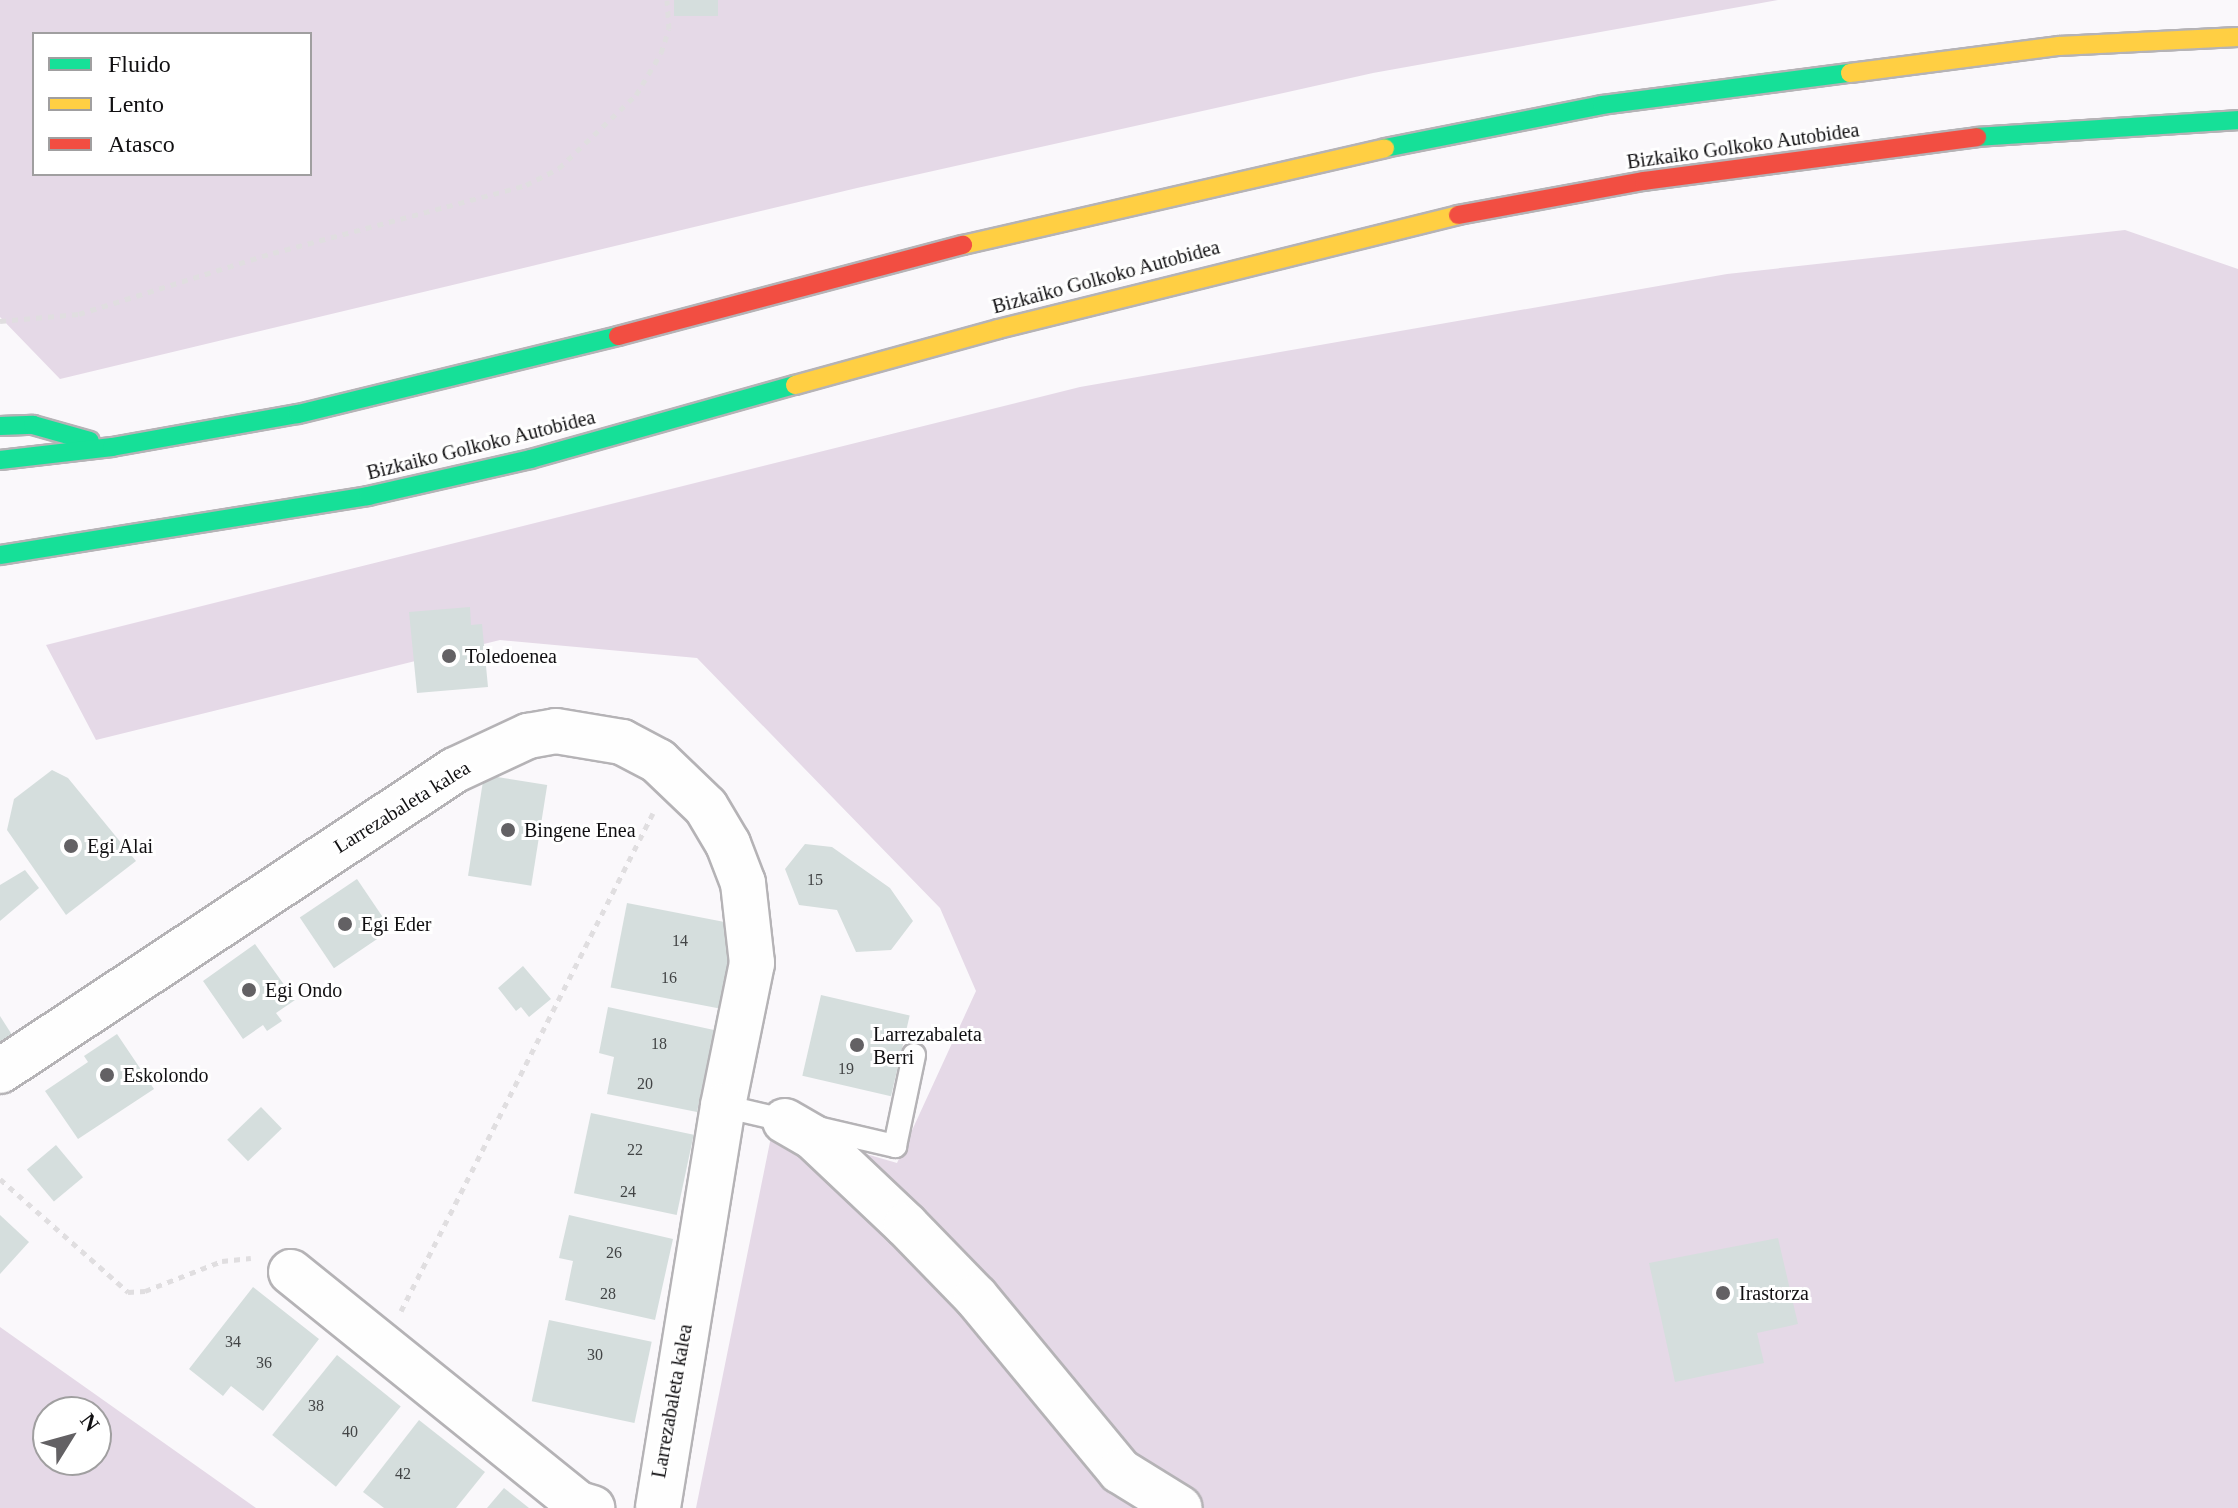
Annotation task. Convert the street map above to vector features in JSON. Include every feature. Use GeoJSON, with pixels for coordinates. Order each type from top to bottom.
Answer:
{"type":"FeatureCollection","features":[{"type":"Feature","properties":{"kind":"highway"},"geometry":{"type":"LineString","coordinates":[[0,460],[112,447],[298,414],[463,377],[1010,233],[1333,158],[1602,105],[2059,46],[2238,37]]}},
{"type":"Feature","properties":{"kind":"highway","name":"Bizkaiko Golkoko Autobidea"},"geometry":{"type":"LineString","coordinates":[[0,555],[368,496],[531,459],[967,337],[1416,223],[1644,181],[1855,152],[2048,129],[2238,120]]}},
{"type":"Feature","properties":{"kind":"highway"},"geometry":{"type":"LineString","coordinates":[[0,426],[33,425],[112,447]]}},
{"type":"Feature","properties":{"kind":"street","name":"Larrezabaleta kalea"},"geometry":{"type":"LineString","coordinates":[[0,1071],[455,770],[528,736],[588,733],[622,742],[673,772],[706,807],[728,844],[743,883],[751,922],[752,963],[650,1504]]}},
{"type":"Feature","properties":{"kind":"street"},"geometry":{"type":"LineString","coordinates":[[785,1121],[814,1138],[976,1297],[1120,1471],[1180,1508]]}},
{"type":"Feature","properties":{"kind":"street"},"geometry":{"type":"LineString","coordinates":[[291,1272],[579,1504],[592,1508]]}},
{"type":"Feature","properties":{"kind":"lane"},"geometry":{"type":"LineString","coordinates":[[723,1106],[895,1146],[914,1055]]}},
{"type":"Feature","properties":{"kind":"path"},"geometry":{"type":"LineString","coordinates":[[0,321],[79,314],[273,253],[526,185],[559,168],[636,95],[665,41],[667,0]]}},
{"type":"Feature","properties":{"kind":"path"},"geometry":{"type":"LineString","coordinates":[[383,1346],[673,772]]}},
{"type":"Feature","properties":{"kind":"path"},"geometry":{"type":"LineString","coordinates":[[0,1179],[128,1292],[145,1291],[222,1261],[250,1258],[291,1272]]}},
{"type":"Feature","properties":{"kind":"shaded area"},"geometry":{"type":"Polygon","coordinates":[[[0,0],[1778,0],[1373,73],[857,188],[60,379],[0,317],[0,0]]]}},
{"type":"Feature","properties":{"kind":"shaded area"},"geometry":{"type":"Polygon","coordinates":[[[2125,230],[2238,269],[2238,1508],[696,1508],[773,1127],[897,1163],[976,991],[940,908],[697,658],[500,640],[96,740],[46,645],[1080,387],[1727,274],[2125,230]]]}},
{"type":"Feature","properties":{"kind":"shaded area"},"geometry":{"type":"Polygon","coordinates":[[[0,1327],[98,1396],[32,1396],[32,1476],[112,1476],[112,1406],[256,1508],[0,1508],[0,1327]]]}},
{"type":"Feature","properties":{"kind":"building"},"geometry":{"type":"Polygon","coordinates":[[[674,0],[718,0],[718,16],[674,16],[674,0]]]}},
{"type":"Feature","properties":{"kind":"building","name":"Toledoenea"},"geometry":{"type":"Polygon","coordinates":[[[470,607],[471,625],[482,624],[488,687],[417,693],[409,612],[470,607]]]}},
{"type":"Feature","properties":{"kind":"building","name":"Egi Alai"},"geometry":{"type":"Polygon","coordinates":[[[52,770],[68,778],[136,861],[66,915],[7,830],[14,799],[52,770]]]}},
{"type":"Feature","properties":{"kind":"building","name":"Bingene Enea"},"geometry":{"type":"Polygon","coordinates":[[[484,775],[547,785],[531,886],[468,876],[484,775]]]}},
{"type":"Feature","properties":{"kind":"building"},"geometry":{"type":"Polygon","coordinates":[[[805,844],[832,847],[890,888],[913,921],[891,950],[856,952],[837,910],[799,905],[785,869],[805,844]]]}},
{"type":"Feature","properties":{"kind":"building"},"geometry":{"type":"Polygon","coordinates":[[[25,870],[39,888],[0,921],[0,885],[25,870]]]}},
{"type":"Feature","properties":{"kind":"building","name":"Egi Eder"},"geometry":{"type":"Polygon","coordinates":[[[357,879],[391,930],[334,968],[300,918],[357,879]]]}},
{"type":"Feature","properties":{"kind":"building"},"geometry":{"type":"Polygon","coordinates":[[[627,903],[736,924],[720,1009],[611,987],[627,903]]]}},
{"type":"Feature","properties":{"kind":"building","name":"Egi Ondo"},"geometry":{"type":"Polygon","coordinates":[[[255,944],[295,1000],[276,1013],[282,1021],[267,1031],[263,1025],[243,1039],[203,981],[255,944]]]}},
{"type":"Feature","properties":{"kind":"building"},"geometry":{"type":"Polygon","coordinates":[[[523,966],[551,999],[529,1017],[521,1007],[516,1011],[498,988],[523,966]]]}},
{"type":"Feature","properties":{"kind":"building","name":"Larrezabaleta Berri"},"geometry":{"type":"Polygon","coordinates":[[[821,995],[910,1015],[891,1096],[802,1076],[821,995]]]}},
{"type":"Feature","properties":{"kind":"building"},"geometry":{"type":"Polygon","coordinates":[[[608,1007],[714,1030],[697,1112],[607,1094],[614,1057],[599,1053],[608,1007]]]}},
{"type":"Feature","properties":{"kind":"building"},"geometry":{"type":"Polygon","coordinates":[[[0,1016],[14,1038],[0,1047],[0,1016]]]}},
{"type":"Feature","properties":{"kind":"building","name":"Eskolondo"},"geometry":{"type":"Polygon","coordinates":[[[117,1034],[154,1089],[78,1139],[45,1091],[88,1062],[84,1056],[117,1034]]]}},
{"type":"Feature","properties":{"kind":"building"},"geometry":{"type":"Polygon","coordinates":[[[261,1107],[282,1129],[248,1161],[227,1140],[261,1107]]]}},
{"type":"Feature","properties":{"kind":"building"},"geometry":{"type":"Polygon","coordinates":[[[591,1113],[694,1135],[677,1215],[574,1193],[591,1113]]]}},
{"type":"Feature","properties":{"kind":"building"},"geometry":{"type":"Polygon","coordinates":[[[56,1145],[83,1177],[54,1202],[27,1169],[56,1145]]]}},
{"type":"Feature","properties":{"kind":"building"},"geometry":{"type":"Polygon","coordinates":[[[0,1215],[29,1242],[0,1274],[0,1215]]]}},
{"type":"Feature","properties":{"kind":"building"},"geometry":{"type":"Polygon","coordinates":[[[569,1215],[673,1239],[655,1320],[565,1300],[573,1261],[559,1258],[569,1215]]]}},
{"type":"Feature","properties":{"kind":"building","name":"Irastorza"},"geometry":{"type":"Polygon","coordinates":[[[1778,1238],[1798,1324],[1757,1333],[1764,1363],[1675,1382],[1649,1263],[1778,1238]]]}},
{"type":"Feature","properties":{"kind":"building"},"geometry":{"type":"Polygon","coordinates":[[[253,1287],[319,1339],[263,1411],[231,1386],[223,1396],[189,1369],[253,1287]]]}},
{"type":"Feature","properties":{"kind":"building"},"geometry":{"type":"Polygon","coordinates":[[[549,1320],[652,1342],[634,1423],[532,1401],[549,1320]]]}},
{"type":"Feature","properties":{"kind":"building"},"geometry":{"type":"Polygon","coordinates":[[[337,1355],[401,1407],[336,1487],[272,1435],[337,1355]]]}},
{"type":"Feature","properties":{"kind":"building"},"geometry":{"type":"Polygon","coordinates":[[[419,1420],[485,1472],[456,1508],[384,1508],[363,1492],[419,1420]]]}},
{"type":"Feature","properties":{"kind":"building"},"geometry":{"type":"Polygon","coordinates":[[[504,1488],[529,1508],[487,1508],[504,1488]]]}},
{"type":"Feature","properties":{"kind":"traffic: fast"},"geometry":{"type":"LineString","coordinates":[[1385,148],[1602,105],[1850,73]]}},
{"type":"Feature","properties":{"kind":"traffic: fast"},"geometry":{"type":"LineString","coordinates":[[1977,137],[2238,120]]}},
{"type":"Feature","properties":{"kind":"traffic: fast"},"geometry":{"type":"LineString","coordinates":[[0,460],[112,447],[298,414],[618,336]]}},
{"type":"Feature","properties":{"kind":"traffic: fast"},"geometry":{"type":"LineString","coordinates":[[0,555],[368,496],[531,459],[795,385]]}},
{"type":"Feature","properties":{"kind":"traffic: fast"},"geometry":{"type":"LineString","coordinates":[[0,426],[33,425],[90,441]]}},
{"type":"Feature","properties":{"kind":"traffic: slow"},"geometry":{"type":"LineString","coordinates":[[1850,73],[2059,46],[2238,37]]}},
{"type":"Feature","properties":{"kind":"traffic: slow"},"geometry":{"type":"LineString","coordinates":[[963,245],[1385,148]]}},
{"type":"Feature","properties":{"kind":"traffic: slow"},"geometry":{"type":"LineString","coordinates":[[795,385],[998,329],[1458,215]]}},
{"type":"Feature","properties":{"kind":"traffic: jam"},"geometry":{"type":"LineString","coordinates":[[1458,215],[1644,181],[1977,137]]}},
{"type":"Feature","properties":{"kind":"traffic: jam"},"geometry":{"type":"LineString","coordinates":[[618,336],[963,245]]}},
{"type":"Feature","properties":{"kind":"place","name":"Toledoenea"},"geometry":{"type":"Point","coordinates":[449,656]}},
{"type":"Feature","properties":{"kind":"place","name":"Bingene Enea"},"geometry":{"type":"Point","coordinates":[508,830]}},
{"type":"Feature","properties":{"kind":"place","name":"Egi Alai"},"geometry":{"type":"Point","coordinates":[71,846]}},
{"type":"Feature","properties":{"kind":"place","name":"Egi Eder"},"geometry":{"type":"Point","coordinates":[345,924]}},
{"type":"Feature","properties":{"kind":"place","name":"Egi Ondo"},"geometry":{"type":"Point","coordinates":[249,990]}},
{"type":"Feature","properties":{"kind":"place","name":"Larrezabaleta Berri"},"geometry":{"type":"Point","coordinates":[857,1045]}},
{"type":"Feature","properties":{"kind":"place","name":"Eskolondo"},"geometry":{"type":"Point","coordinates":[107,1075]}},
{"type":"Feature","properties":{"kind":"place","name":"Irastorza"},"geometry":{"type":"Point","coordinates":[1723,1293]}}]}
